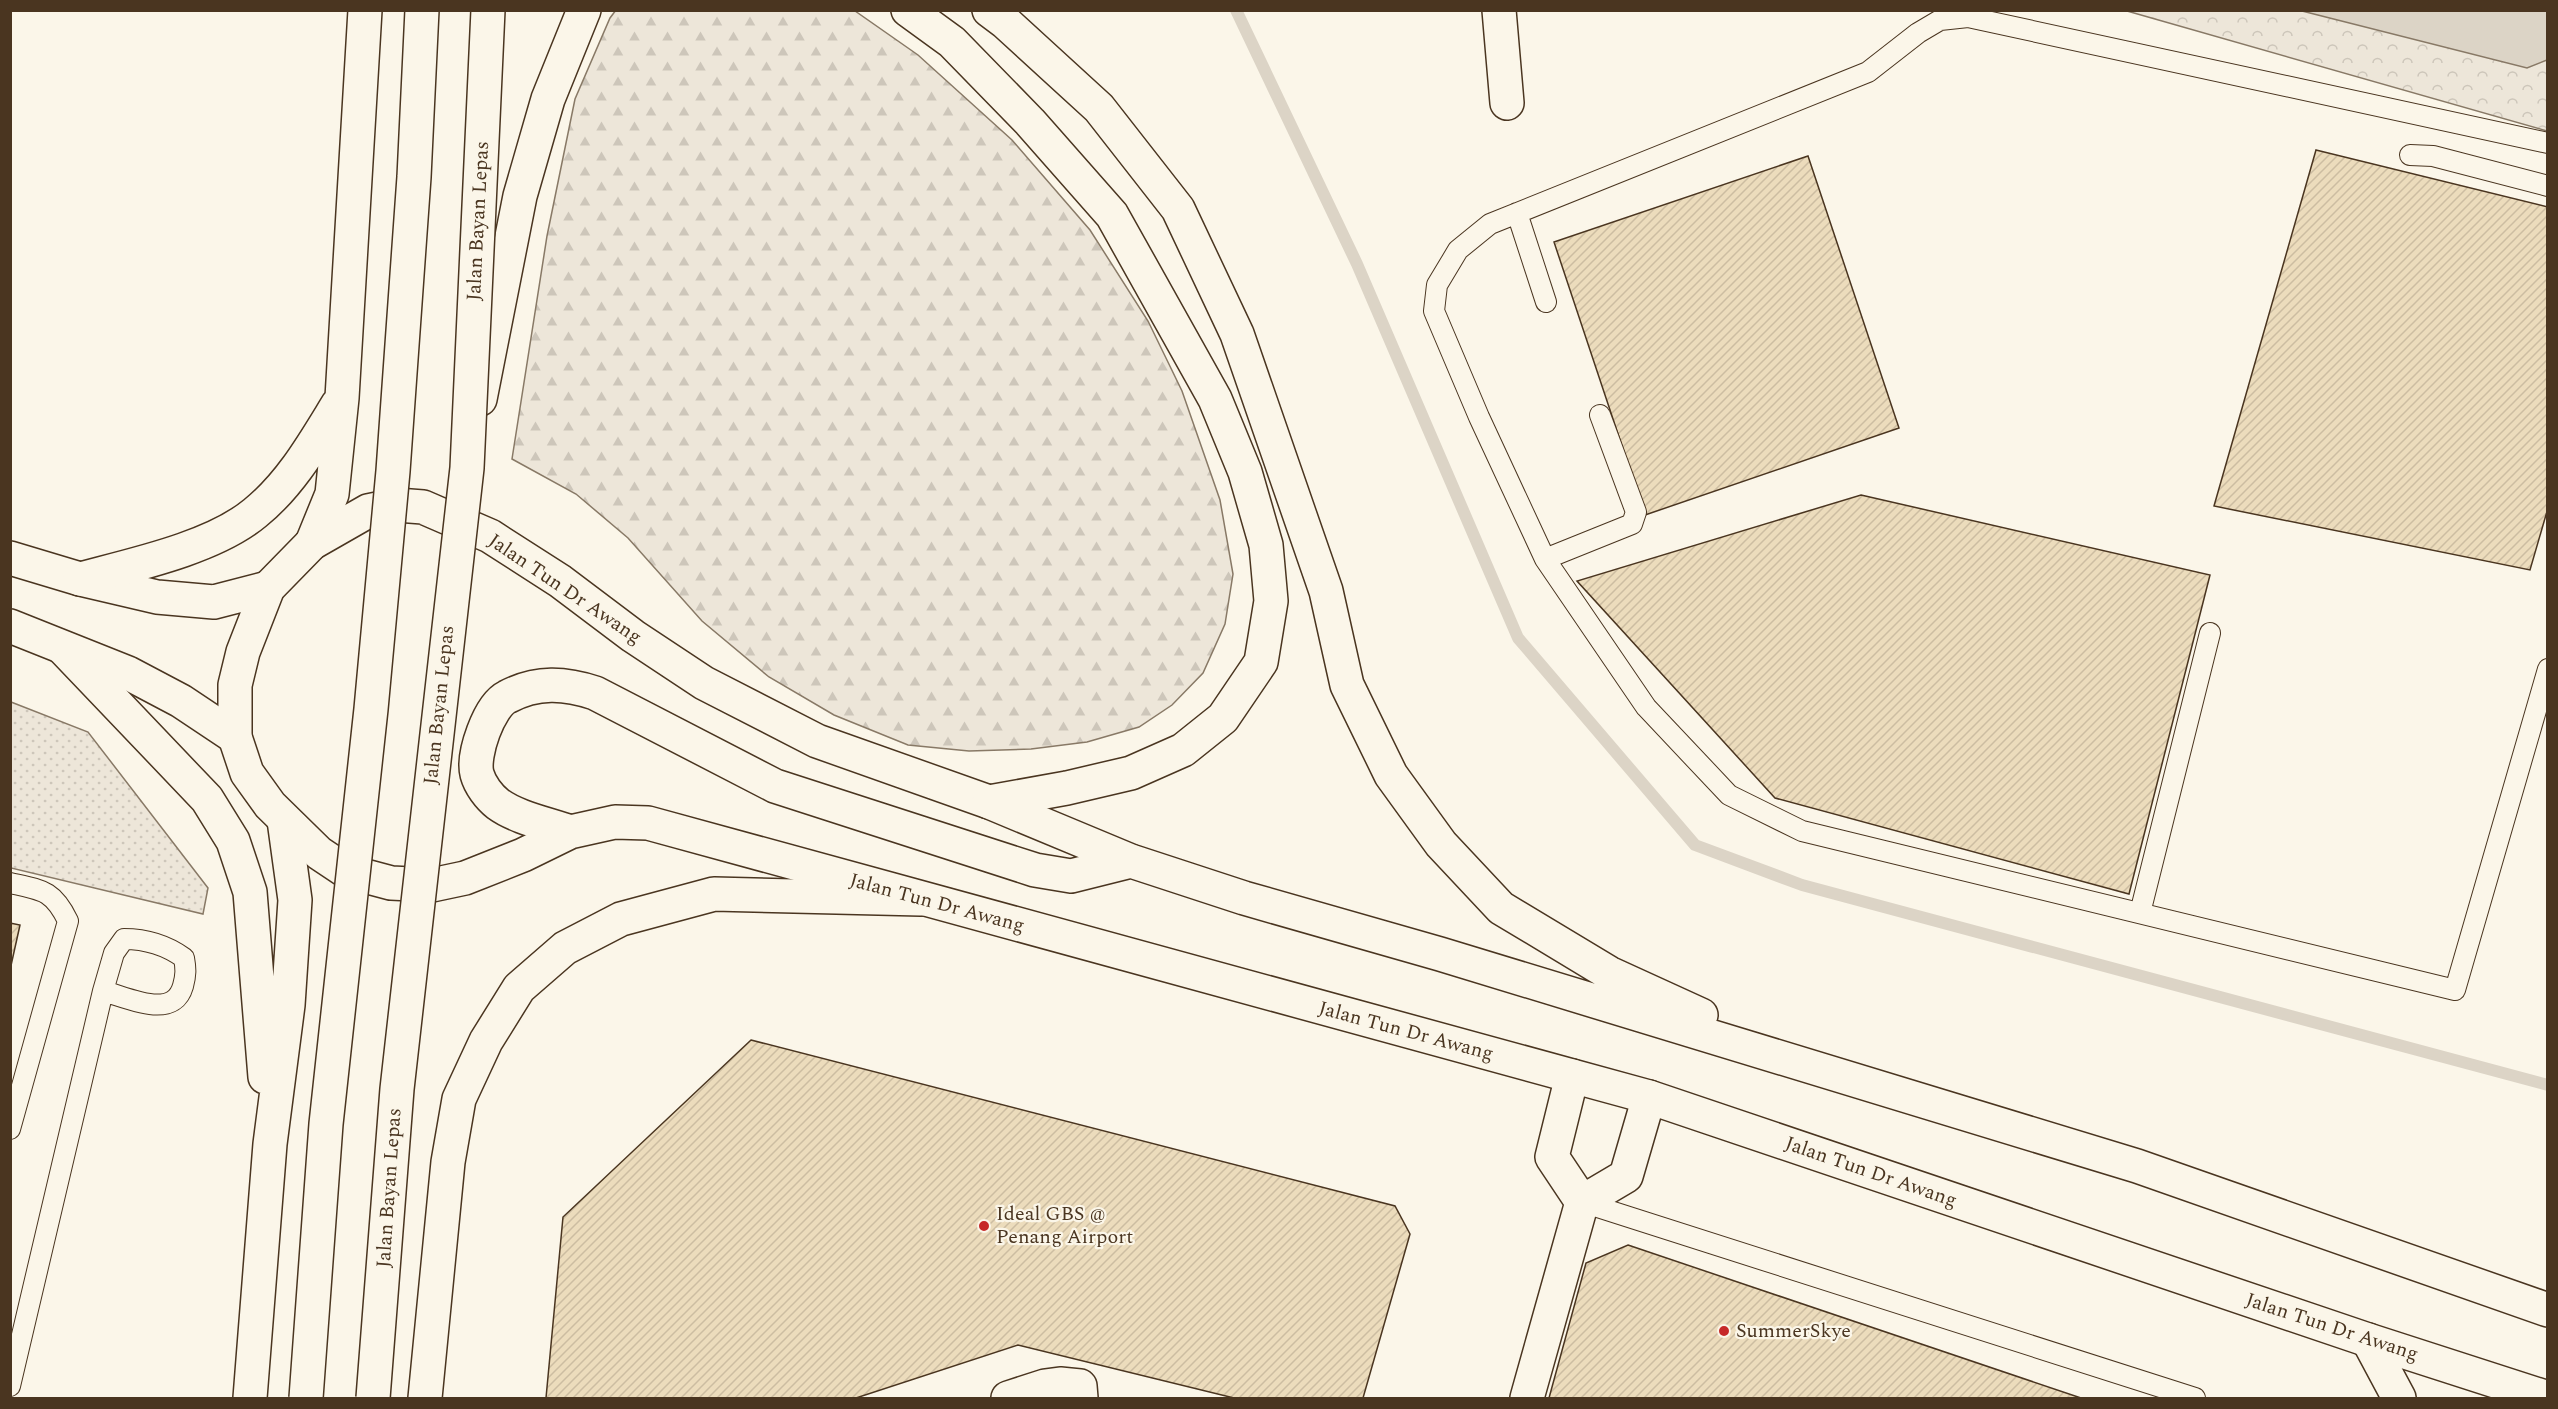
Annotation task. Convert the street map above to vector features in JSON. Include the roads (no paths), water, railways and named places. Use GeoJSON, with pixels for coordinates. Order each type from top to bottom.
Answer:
{"type":"FeatureCollection","features":[{"type":"Feature","properties":{"kind":"main road"},"geometry":{"type":"LineString","coordinates":[[312,543],[332,495],[342,398],[365,10]]}},
{"type":"Feature","properties":{"kind":"main road"},"geometry":{"type":"LineString","coordinates":[[306,1398],[326,1124],[368,744],[393,471],[414,177],[422,10]]}},
{"type":"Feature","properties":{"kind":"main road","name":"Jalan Bayan Lepas"},"geometry":{"type":"LineString","coordinates":[[373,1398],[397,1089],[467,468],[488,10]]}},
{"type":"Feature","properties":{"kind":"main road"},"geometry":{"type":"LineString","coordinates":[[467,468],[520,196],[548,99],[584,10]]}},
{"type":"Feature","properties":{"kind":"main road"},"geometry":{"type":"LineString","coordinates":[[908,10],[952,42],[1030,122],[1112,215],[1215,399],[1245,472],[1266,545],[1271,601],[1261,662],[1223,718],[1184,750],[1131,773],[1067,788],[989,802]]}},
{"type":"Feature","properties":{"kind":"main road"},"geometry":{"type":"LineString","coordinates":[[989,10],[1099,108],[1178,210],[1237,334],[1326,591],[1347,685],[1391,775],[1440,844],[1501,908],[1530,926],[1609,973],[1808,1065]]}},
{"type":"Feature","properties":{"kind":"main road"},"geometry":{"type":"LineString","coordinates":[[1499,10],[1507,103]]}},
{"type":"Feature","properties":{"kind":"main road"},"geometry":{"type":"LineString","coordinates":[[80,579],[146,562],[209,540],[255,514],[298,468],[342,398]]}},
{"type":"Feature","properties":{"kind":"main road","name":"Jalan Tun Dr Awang"},"geometry":{"type":"LineString","coordinates":[[2547,1310],[2137,1166],[1440,954],[1244,898],[1131,861],[989,802],[817,741],[704,683],[633,636],[560,581],[490,536],[423,507],[397,505],[368,511],[312,543],[268,588],[243,652],[235,685],[235,737],[247,773],[284,820],[319,853],[346,871],[391,883],[432,885],[465,878],[522,855],[570,832],[615,822],[648,823],[1649,1097],[2368,1340],[2547,1398]]}},
{"type":"Feature","properties":{"kind":"main road"},"geometry":{"type":"LineString","coordinates":[[10,558],[80,579],[157,597],[214,602],[268,588]]}},
{"type":"Feature","properties":{"kind":"main road"},"geometry":{"type":"LineString","coordinates":[[10,626],[139,679],[181,701],[235,737]]}},
{"type":"Feature","properties":{"kind":"main road"},"geometry":{"type":"LineString","coordinates":[[63,648],[207,799],[233,841],[250,892],[270,1144]]}},
{"type":"Feature","properties":{"kind":"main road"},"geometry":{"type":"LineString","coordinates":[[570,832],[498,804],[484,790],[477,774],[478,751],[490,716],[505,697],[541,684],[570,685],[595,693],[775,786],[1035,870],[1071,876],[1131,861]]}},
{"type":"Feature","properties":{"kind":"main road"},"geometry":{"type":"LineString","coordinates":[[250,1398],[270,1144],[288,1005],[295,900],[284,820]]}},
{"type":"Feature","properties":{"kind":"main road"},"geometry":{"type":"LineString","coordinates":[[425,1398],[448,1162],[459,1098],[486,1041],[519,987],[565,948],[621,919],[714,894],[921,899]]}},
{"type":"Feature","properties":{"kind":"main road"},"geometry":{"type":"LineString","coordinates":[[1572,1076],[1552,1157],[1582,1202]]}},
{"type":"Feature","properties":{"kind":"main road"},"geometry":{"type":"LineString","coordinates":[[1527,1398],[1582,1202],[1626,1176],[1649,1097]]}},
{"type":"Feature","properties":{"kind":"main road"},"geometry":{"type":"LineString","coordinates":[[2368,1340],[2399,1398]]}},
{"type":"Feature","properties":{"kind":"main road"},"geometry":{"type":"LineString","coordinates":[[1008,1398],[1060,1384],[1080,1386],[1081,1398]]}},
{"type":"Feature","properties":{"kind":"lane"},"geometry":{"type":"LineString","coordinates":[[2547,142],[1968,17],[1940,20],[1918,33],[1868,72],[1490,225],[1458,250],[1437,285],[1434,311],[1479,417],[1545,559],[1646,707],[1729,795],[1802,831],[2455,990],[2547,669]]}},
{"type":"Feature","properties":{"kind":"lane"},"geometry":{"type":"LineString","coordinates":[[2410,155],[2433,156],[2547,186]]}},
{"type":"Feature","properties":{"kind":"lane"},"geometry":{"type":"LineString","coordinates":[[1517,213],[1546,302]]}},
{"type":"Feature","properties":{"kind":"lane"},"geometry":{"type":"LineString","coordinates":[[1545,559],[1632,524],[1636,512],[1600,415]]}},
{"type":"Feature","properties":{"kind":"lane"},"geometry":{"type":"LineString","coordinates":[[2140,913],[2210,633]]}},
{"type":"Feature","properties":{"kind":"lane"},"geometry":{"type":"LineString","coordinates":[[10,883],[41,890],[59,902],[68,921],[10,1129]]}},
{"type":"Feature","properties":{"kind":"lane"},"geometry":{"type":"LineString","coordinates":[[10,1386],[104,991]]}},
{"type":"Feature","properties":{"kind":"lane"},"geometry":{"type":"LineString","coordinates":[[1582,1202],[2195,1398]]}},
{"type":"Feature","properties":{"kind":"waterway"},"geometry":{"type":"LineString","coordinates":[[1236,10],[1357,264],[1518,638],[1695,845],[1802,885],[2548,1085]]}},
{"type":"Feature","properties":{"kind":"place","name":"Ideal GBS @ Penang Airport"},"geometry":{"type":"Point","coordinates":[984,1226]}},
{"type":"Feature","properties":{"kind":"place","name":"SummerSkye"},"geometry":{"type":"Point","coordinates":[1724,1331]}}]}
